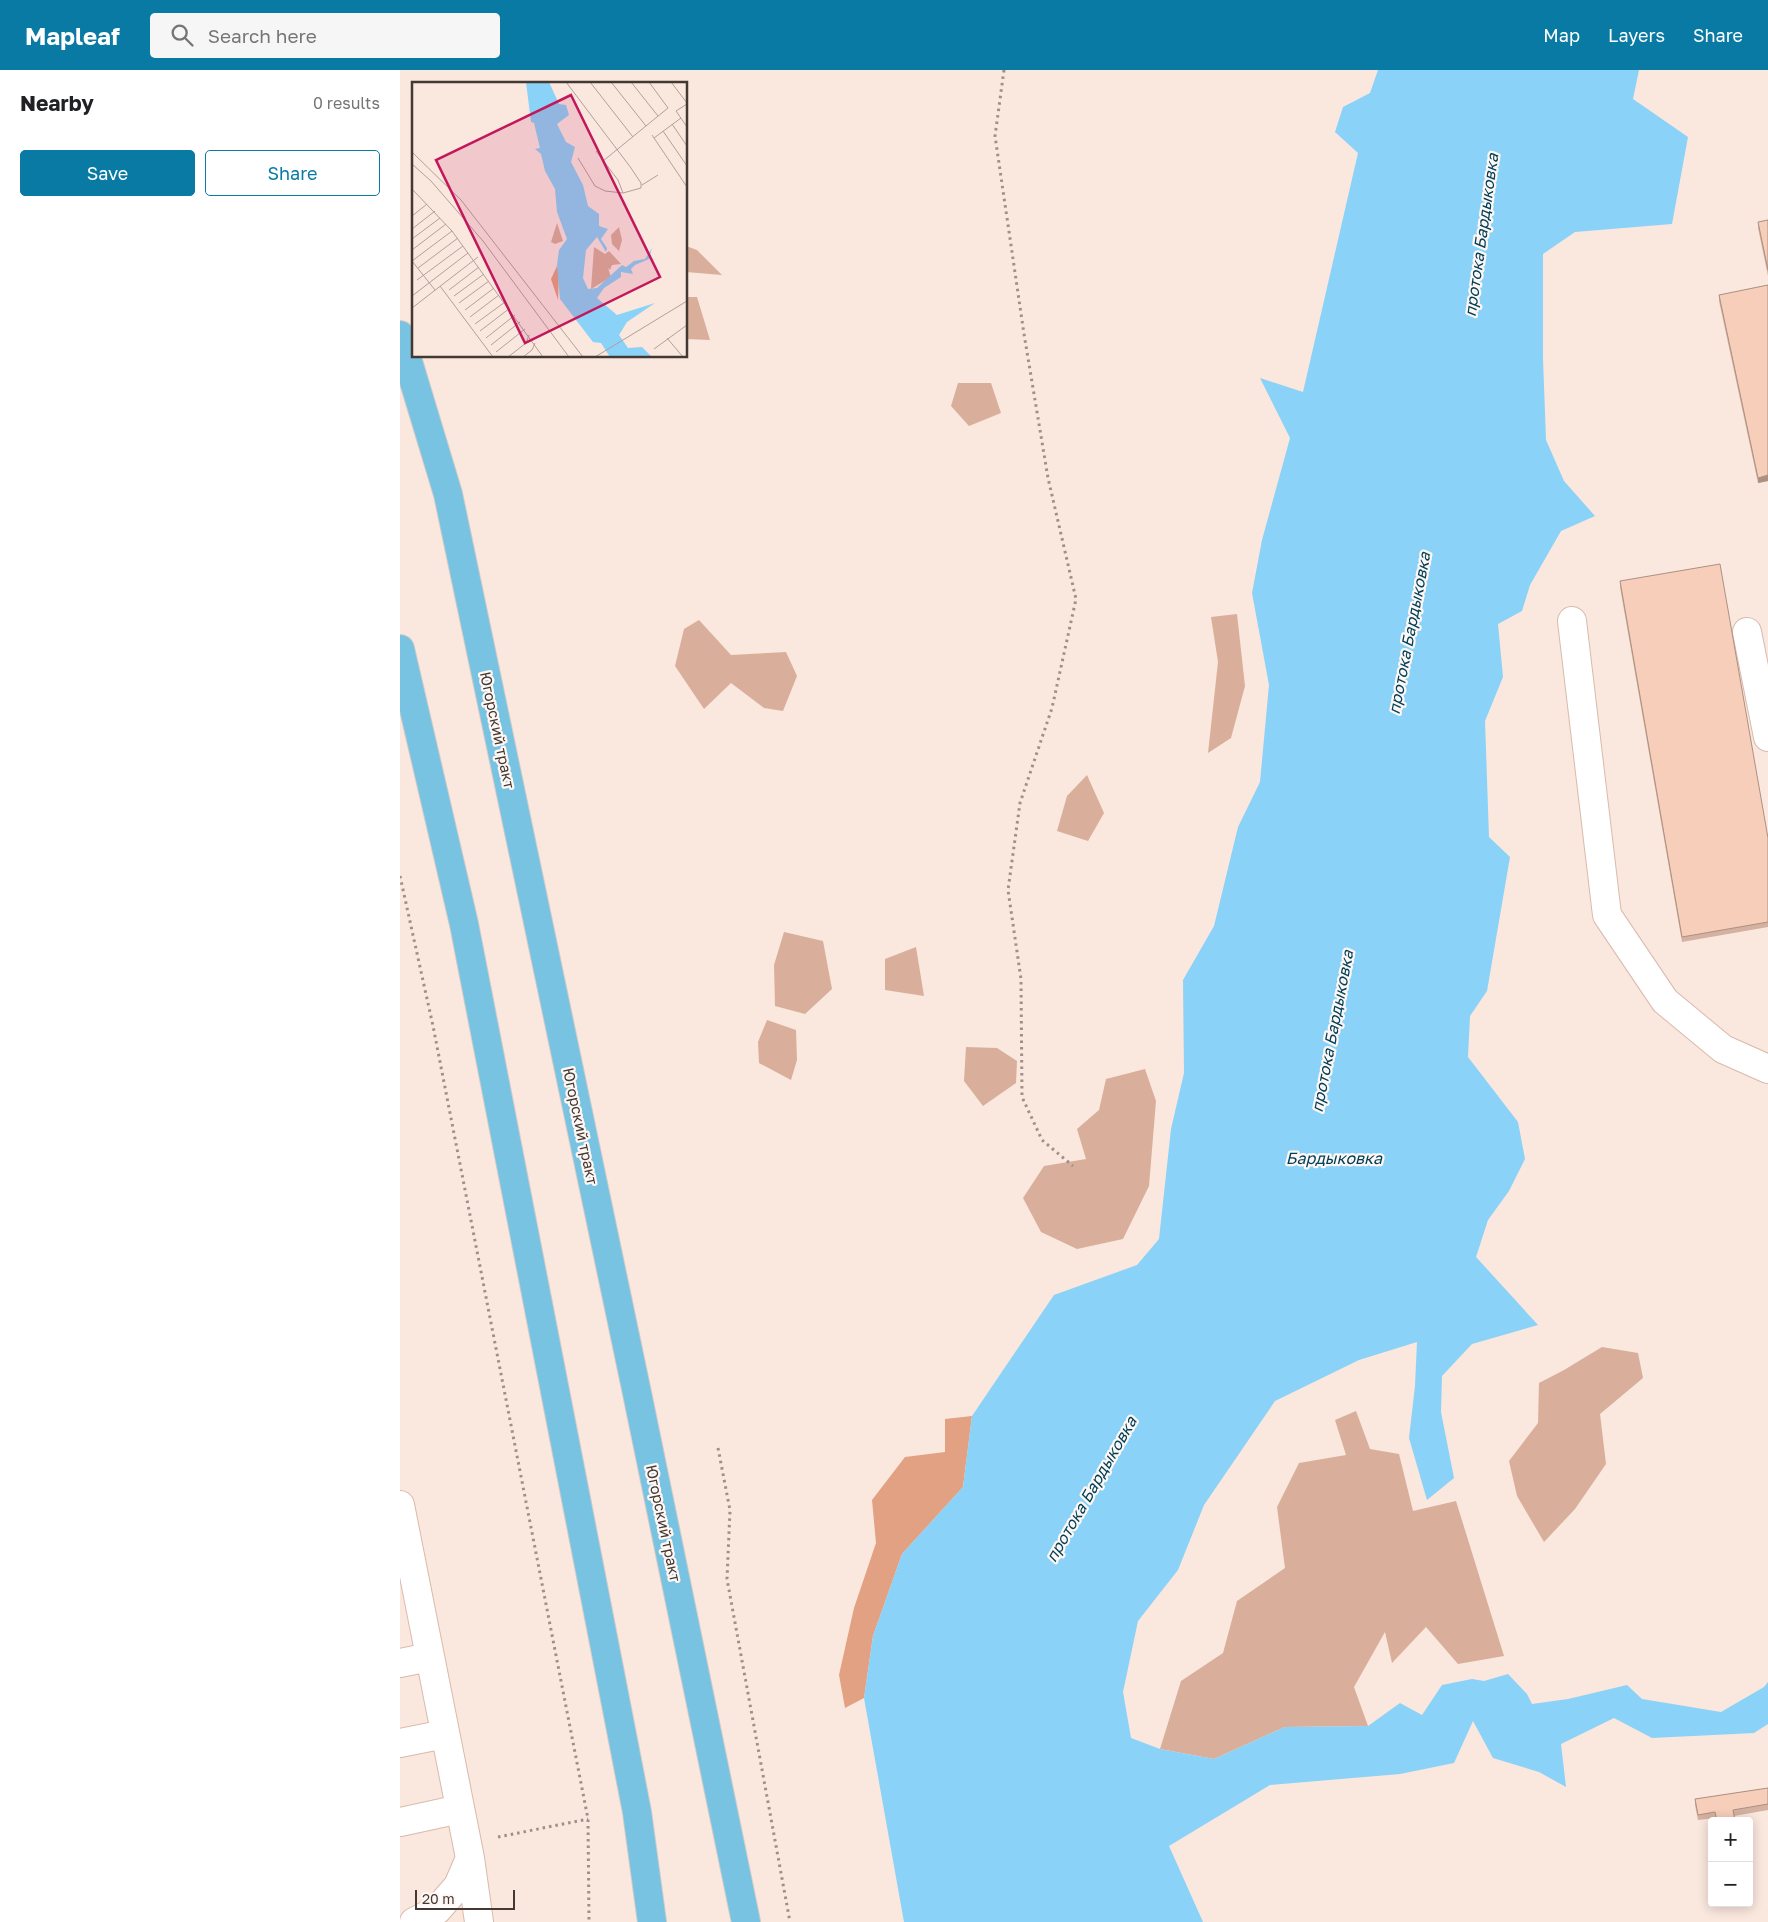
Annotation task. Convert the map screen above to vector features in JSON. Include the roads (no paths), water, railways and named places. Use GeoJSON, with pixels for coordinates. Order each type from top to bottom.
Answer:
{"type":"FeatureCollection","features":[{"type":"Feature","properties":{"kind":"main road","name":"Югорский тракт"},"geometry":{"type":"LineString","coordinates":[[400,335],[448,494],[746,1922]]}},
{"type":"Feature","properties":{"kind":"main road"},"geometry":{"type":"LineString","coordinates":[[400,649],[464,924],[637,1812],[652,1922]]}},
{"type":"Feature","properties":{"kind":"lane"},"geometry":{"type":"LineString","coordinates":[[1572,621],[1607,915],[1665,1001],[1723,1049],[1768,1069]]}},
{"type":"Feature","properties":{"kind":"lane"},"geometry":{"type":"LineString","coordinates":[[1747,632],[1768,737]]}},
{"type":"Feature","properties":{"kind":"lane"},"geometry":{"type":"LineString","coordinates":[[400,1505],[407,1577],[430,1657],[468,1850],[479,1922]]}},
{"type":"Feature","properties":{"kind":"lane"},"geometry":{"type":"LineString","coordinates":[[400,1663],[430,1657]]}},
{"type":"Feature","properties":{"kind":"lane"},"geometry":{"type":"LineString","coordinates":[[400,1743],[445,1734]]}},
{"type":"Feature","properties":{"kind":"lane"},"geometry":{"type":"LineString","coordinates":[[400,1822],[460,1809]]}},
{"type":"Feature","properties":{"kind":"lane"},"geometry":{"type":"LineString","coordinates":[[414,1922],[437,1910],[458,1886],[468,1850]]}},
{"type":"Feature","properties":{"kind":"water","name":"Бардыковка"},"geometry":{"type":"Polygon","coordinates":[[[1378,70],[1639,70],[1633,99],[1688,137],[1672,224],[1575,232],[1543,254],[1543,359],[1546,440],[1564,481],[1595,516],[1561,531],[1530,585],[1522,611],[1498,624],[1503,677],[1485,721],[1489,837],[1510,857],[1487,991],[1470,1016],[1468,1057],[1518,1122],[1525,1159],[1509,1191],[1488,1220],[1476,1257],[1538,1325],[1472,1344],[1442,1376],[1441,1412],[1454,1478],[1427,1500],[1409,1438],[1415,1386],[1417,1342],[1359,1360],[1275,1401],[1204,1505],[1178,1570],[1138,1621],[1123,1692],[1131,1738],[1160,1749],[1214,1759],[1285,1727],[1368,1726],[1400,1703],[1422,1715],[1442,1685],[1472,1679],[1484,1681],[1508,1674],[1527,1694],[1532,1704],[1568,1699],[1627,1685],[1642,1699],[1721,1712],[1764,1687],[1768,1682],[1768,1724],[1754,1733],[1652,1738],[1614,1718],[1561,1744],[1566,1787],[1539,1772],[1493,1758],[1473,1721],[1454,1763],[1400,1774],[1270,1785],[1169,1846],[1203,1922],[904,1922],[864,1698],[873,1636],[902,1554],[963,1487],[972,1416],[1054,1295],[1137,1265],[1159,1239],[1171,1129],[1184,1073],[1183,980],[1214,926],[1238,827],[1260,782],[1269,685],[1252,593],[1262,540],[1290,438],[1260,378],[1303,392],[1358,153],[1335,132],[1343,107],[1370,93],[1378,70]]]}},
{"type":"Feature","properties":{"kind":"water label","name":"протока Бардыковка"},"geometry":{"type":"Point","coordinates":[1481,235]}},
{"type":"Feature","properties":{"kind":"water label","name":"протока Бардыковка"},"geometry":{"type":"Point","coordinates":[1409,633]}},
{"type":"Feature","properties":{"kind":"water label","name":"протока Бардыковка"},"geometry":{"type":"Point","coordinates":[1332,1031]}},
{"type":"Feature","properties":{"kind":"water label","name":"протока Бардыковка"},"geometry":{"type":"Point","coordinates":[1091,1489]}}]}
